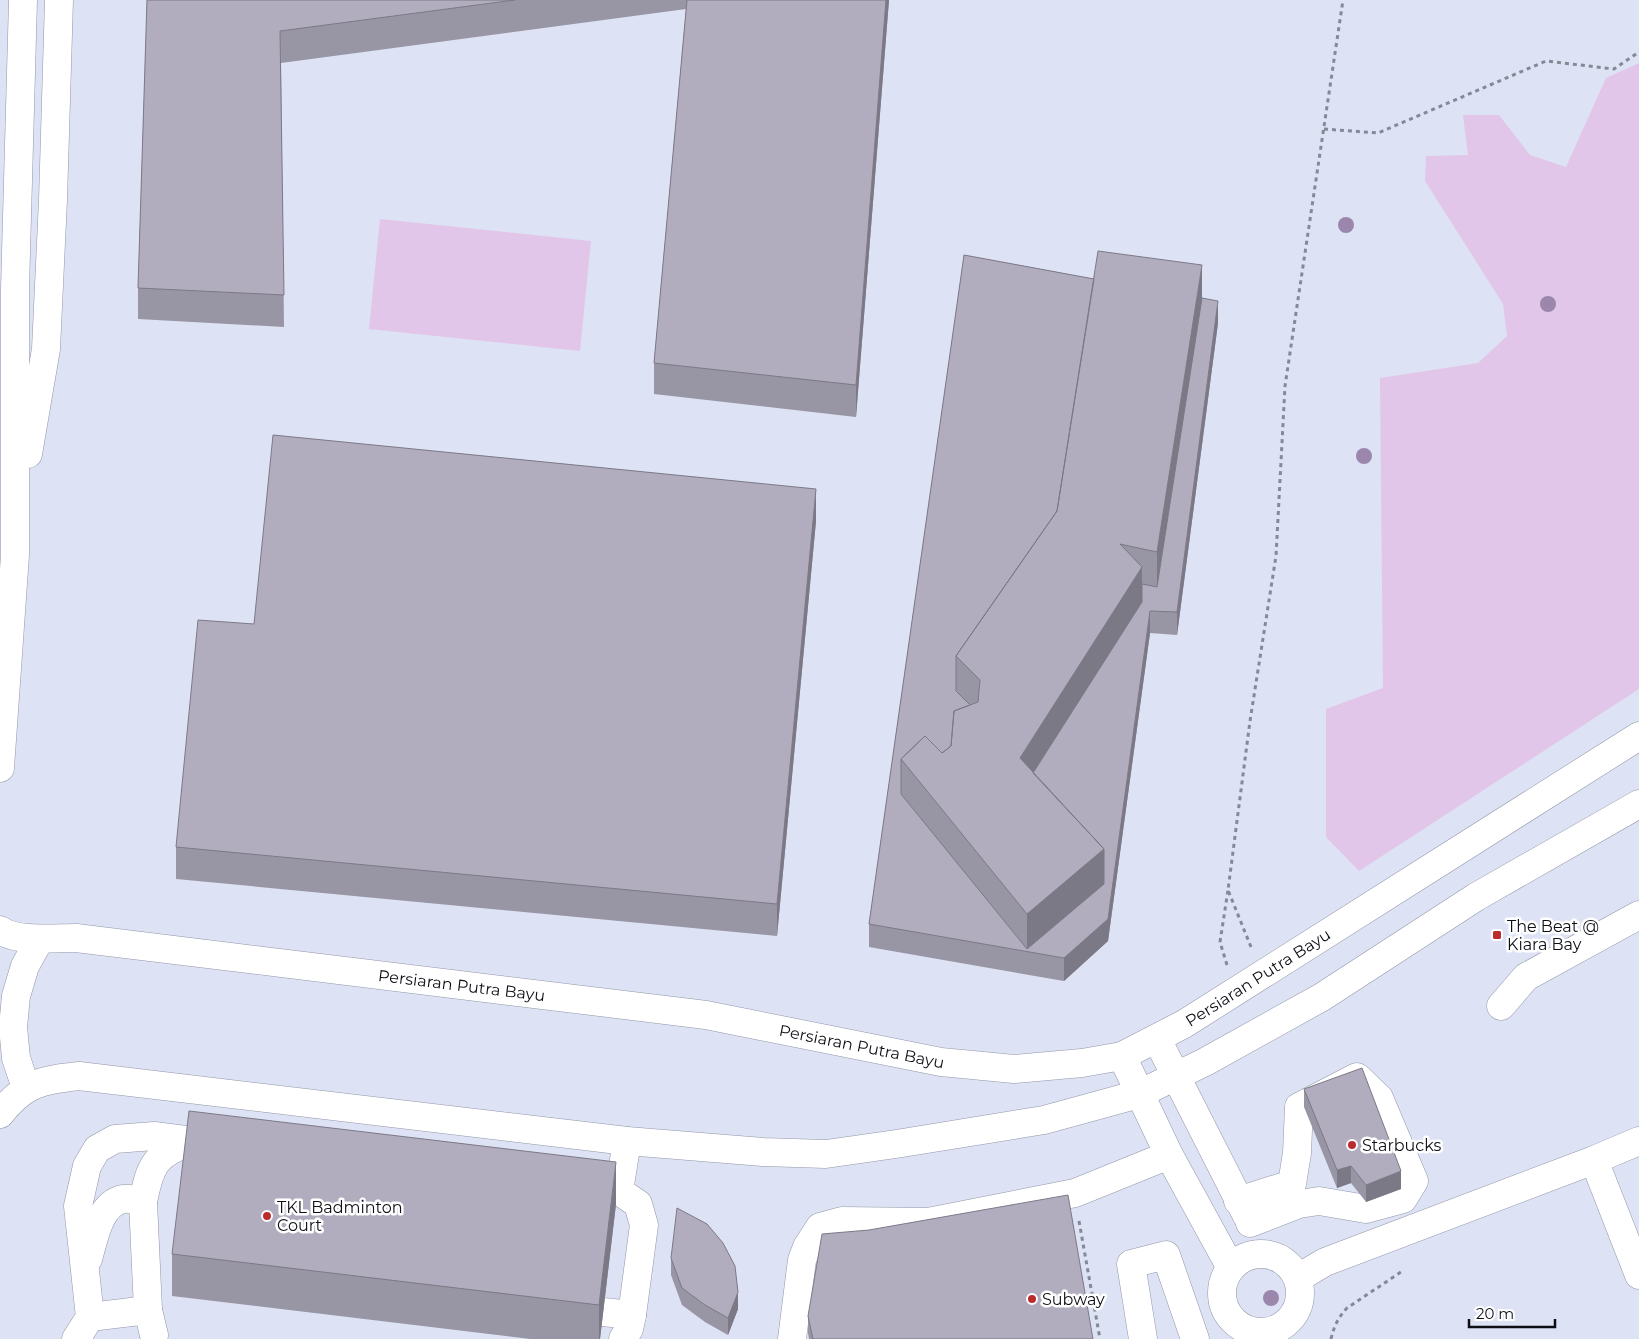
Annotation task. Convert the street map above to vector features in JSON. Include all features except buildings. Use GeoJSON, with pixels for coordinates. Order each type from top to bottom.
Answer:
{"type":"FeatureCollection","features":[{"type":"Feature","properties":{"kind":"street"},"geometry":{"type":"LineString","coordinates":[[15,555],[15,289],[23,0]]}},
{"type":"Feature","properties":{"kind":"street"},"geometry":{"type":"LineString","coordinates":[[0,768],[15,555],[23,481],[46,349],[54,180],[59,0]]}},
{"type":"Feature","properties":{"kind":"street","name":"Persiaran Putra Bayu"},"geometry":{"type":"LineString","coordinates":[[0,930],[6,934],[40,938],[76,938],[706,1015],[940,1062],[1014,1069],[1082,1064],[1122,1056],[1157,1039],[1639,736]]}},
{"type":"Feature","properties":{"kind":"street"},"geometry":{"type":"LineString","coordinates":[[0,1114],[26,1088],[47,1080],[79,1076],[627,1141],[763,1152],[826,1154],[1044,1120],[1139,1094],[1205,1062],[1322,997],[1476,897],[1639,804]]}},
{"type":"Feature","properties":{"kind":"street"},"geometry":{"type":"LineString","coordinates":[[1501,1006],[1526,978],[1639,915]]}},
{"type":"Feature","properties":{"kind":"street"},"geometry":{"type":"LineString","coordinates":[[26,1088],[16,1058],[13,1027],[16,996],[25,966],[40,938]]}},
{"type":"Feature","properties":{"kind":"street"},"geometry":{"type":"LineString","coordinates":[[1157,1039],[1265,1253]]}},
{"type":"Feature","properties":{"kind":"street"},"geometry":{"type":"LineString","coordinates":[[1122,1056],[1170,1155],[1230,1268]]}},
{"type":"Feature","properties":{"kind":"street"},"geometry":{"type":"LineString","coordinates":[[1357,1076],[1380,1098],[1414,1182],[1403,1199],[1366,1209],[1319,1201],[1244,1212],[1292,1184],[1297,1153],[1299,1107],[1357,1076]]}},
{"type":"Feature","properties":{"kind":"street"},"geometry":{"type":"LineString","coordinates":[[192,1141],[175,1147],[156,1160],[148,1178],[142,1202],[151,1331],[83,1328],[85,1267],[78,1206],[87,1166],[97,1149],[115,1138],[154,1136],[251,1148]]}},
{"type":"Feature","properties":{"kind":"street"},"geometry":{"type":"LineString","coordinates":[[603,1312],[627,1327],[644,1225],[638,1204],[609,1190],[627,1141]]}},
{"type":"Feature","properties":{"kind":"street"},"geometry":{"type":"LineString","coordinates":[[1298,1278],[1325,1262],[1594,1160],[1639,1141]]}},
{"type":"Feature","properties":{"kind":"street"},"geometry":{"type":"LineString","coordinates":[[792,1339],[802,1260],[807,1246],[820,1227],[842,1221],[928,1222],[1075,1193],[1170,1155]]}},
{"type":"Feature","properties":{"kind":"street"},"geometry":{"type":"LineString","coordinates":[[1594,1160],[1639,1276]]}},
{"type":"Feature","properties":{"kind":"street"},"geometry":{"type":"LineString","coordinates":[[85,1267],[104,1212],[115,1201],[125,1198],[142,1202]]}},
{"type":"Feature","properties":{"kind":"street"},"geometry":{"type":"LineString","coordinates":[[1265,1253],[1279,1258],[1290,1266],[1298,1278],[1300,1302],[1295,1313],[1277,1334],[1251,1331],[1239,1325],[1230,1316],[1224,1305],[1222,1292],[1224,1279],[1230,1268],[1241,1259],[1252,1254],[1265,1253]]}},
{"type":"Feature","properties":{"kind":"street"},"geometry":{"type":"LineString","coordinates":[[1143,1339],[1131,1264],[1166,1255],[1191,1327],[1224,1305]]}},
{"type":"Feature","properties":{"kind":"path"},"geometry":{"type":"LineString","coordinates":[[1236,991],[1220,942],[1250,721],[1276,556],[1285,386],[1343,0]]}},
{"type":"Feature","properties":{"kind":"path"},"geometry":{"type":"LineString","coordinates":[[1324,129],[1378,133],[1546,62],[1614,69],[1639,52]]}},
{"type":"Feature","properties":{"kind":"path"},"geometry":{"type":"LineString","coordinates":[[1228,890],[1246,934]]}},
{"type":"Feature","properties":{"kind":"path"},"geometry":{"type":"LineString","coordinates":[[1075,1193],[1100,1339]]}},
{"type":"Feature","properties":{"kind":"path"},"geometry":{"type":"LineString","coordinates":[[1331,1339],[1334,1326],[1347,1308],[1401,1272]]}},
{"type":"Feature","properties":{"kind":"shaded area"},"geometry":{"type":"Polygon","coordinates":[[[1639,63],[1639,689],[1359,871],[1326,837],[1326,709],[1383,688],[1380,378],[1478,363],[1507,336],[1503,304],[1425,181],[1426,156],[1468,155],[1463,115],[1499,115],[1530,155],[1566,167],[1606,78],[1639,63]]]}},
{"type":"Feature","properties":{"kind":"shaded area"},"geometry":{"type":"Polygon","coordinates":[[[380,219],[591,241],[580,351],[369,329],[380,219]]]}},
{"type":"Feature","properties":{"kind":"place","name":"The Beat @ Kiara Bay"},"geometry":{"type":"Point","coordinates":[1497,935]}},
{"type":"Feature","properties":{"kind":"place","name":"Starbucks"},"geometry":{"type":"Point","coordinates":[1352,1145]}},
{"type":"Feature","properties":{"kind":"place","name":"TKL Badminton Court"},"geometry":{"type":"Point","coordinates":[267,1216]}},
{"type":"Feature","properties":{"kind":"place","name":"Subway"},"geometry":{"type":"Point","coordinates":[1032,1299]}}]}
